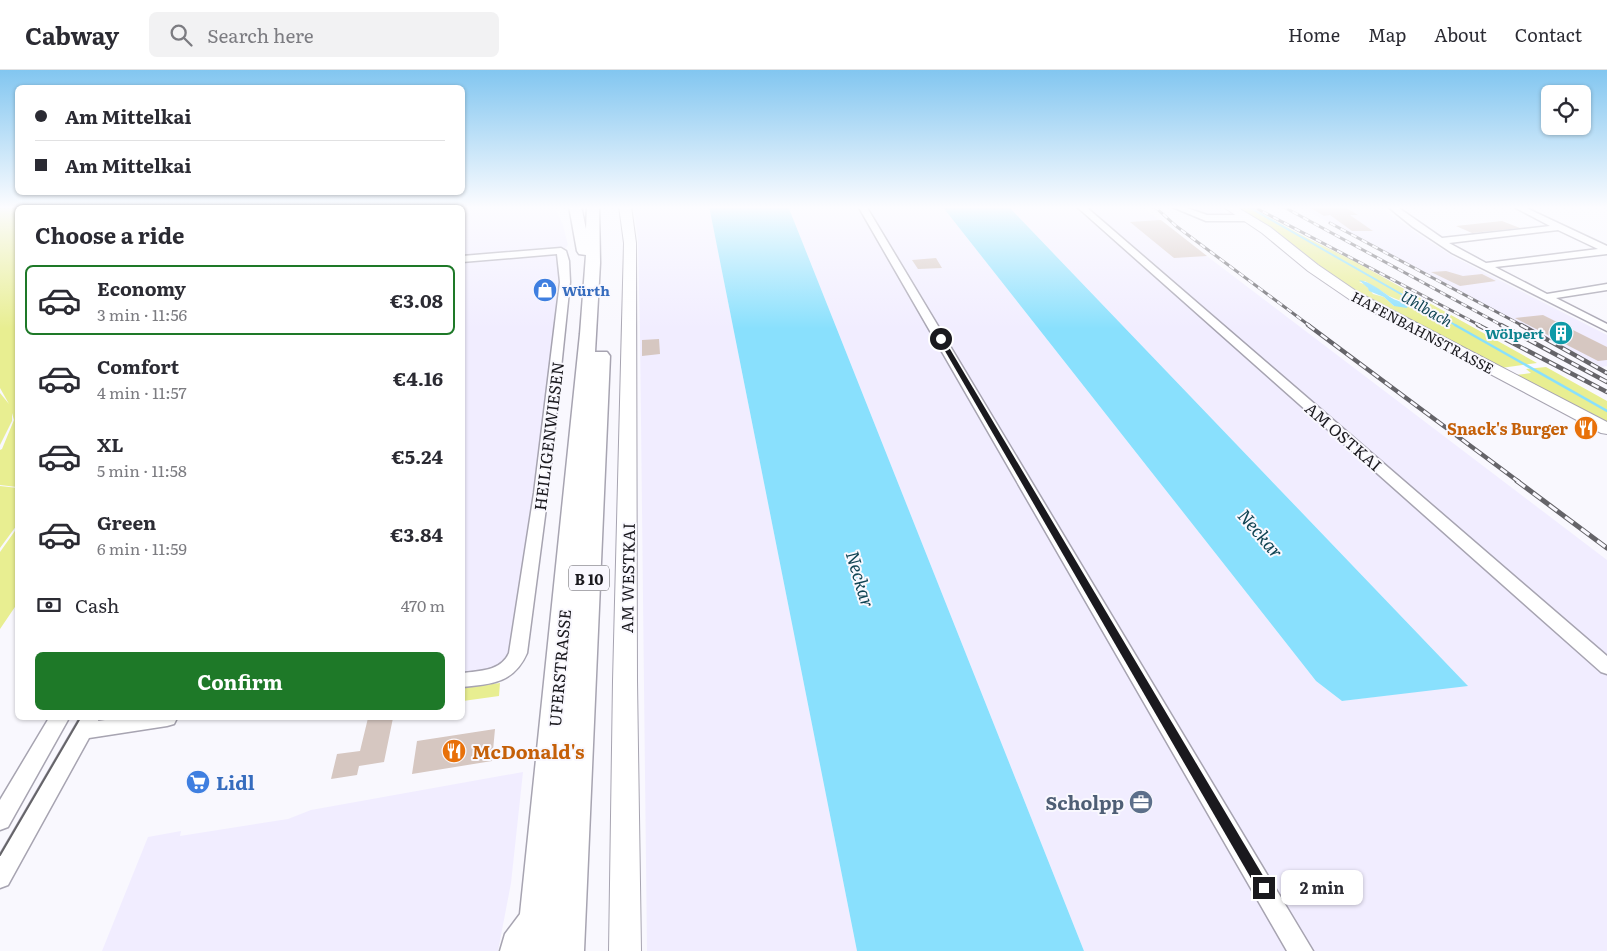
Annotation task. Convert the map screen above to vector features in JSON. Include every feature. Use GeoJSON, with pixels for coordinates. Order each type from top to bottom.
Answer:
{"type":"FeatureCollection","features":[{"type":"Feature","properties":{"kind":"highway"},"geometry":{"type":"LineString","coordinates":[[584,247],[586,258],[593,263]]}},
{"type":"Feature","properties":{"kind":"highway","name":"UFERSTRASSE"},"geometry":{"type":"LineString","coordinates":[[536,936],[593,247]]}},
{"type":"Feature","properties":{"kind":"highway","name":"UFERSTRASSE"},"geometry":{"type":"LineString","coordinates":[[566,951],[591,551],[604,283],[604,247]]}},
{"type":"Feature","properties":{"kind":"highway","name":"B 10"},"geometry":{"type":"LineString","coordinates":[[518,951],[518,947],[536,936]]}},
{"type":"Feature","properties":{"kind":"main road","name":"AM WESTKAI"},"geometry":{"type":"LineString","coordinates":[[625,951],[625,690],[630,247]]}},
{"type":"Feature","properties":{"kind":"main road","name":"HAFENBAHNSTRASSE"},"geometry":{"type":"LineString","coordinates":[[1286,247],[1334,284],[1373,307],[1607,429]]}},
{"type":"Feature","properties":{"kind":"street"},"geometry":{"type":"LineString","coordinates":[[886,247],[1301,951]]}},
{"type":"Feature","properties":{"kind":"street","name":"AM OSTKAI"},"geometry":{"type":"LineString","coordinates":[[1127,247],[1607,667]]}},
{"type":"Feature","properties":{"kind":"street"},"geometry":{"type":"LineString","coordinates":[[1450,247],[1482,266],[1607,328]]}},
{"type":"Feature","properties":{"kind":"street"},"geometry":{"type":"LineString","coordinates":[[1482,266],[1607,250]]}},
{"type":"Feature","properties":{"kind":"street","name":"HEILIGENWIESEN"},"geometry":{"type":"LineString","coordinates":[[465,259],[561,251],[566,282],[541,493],[516,662],[503,673],[465,679]]}},
{"type":"Feature","properties":{"kind":"street"},"geometry":{"type":"LineString","coordinates":[[1545,297],[1607,287]]}},
{"type":"Feature","properties":{"kind":"street"},"geometry":{"type":"LineString","coordinates":[[0,820],[58,720]]}},
{"type":"Feature","properties":{"kind":"street"},"geometry":{"type":"LineString","coordinates":[[0,877],[87,724],[140,720]]}},
{"type":"Feature","properties":{"kind":"shaded area"},"geometry":{"type":"Polygon","coordinates":[[[465,247],[566,247],[560,255],[561,296],[509,654],[503,663],[490,670],[465,673],[465,247]]]}},
{"type":"Feature","properties":{"kind":"shaded area"},"geometry":{"type":"Polygon","coordinates":[[[638,247],[717,247],[857,951],[647,951],[638,247]]]}},
{"type":"Feature","properties":{"kind":"shaded area"},"geometry":{"type":"Polygon","coordinates":[[[804,247],[974,247],[1316,681],[1342,701],[1467,685],[1047,247],[1195,247],[1607,560],[1607,951],[1084,951],[804,247]]]}},
{"type":"Feature","properties":{"kind":"shaded area"},"geometry":{"type":"Polygon","coordinates":[[[1376,247],[1439,247],[1454,257],[1607,335],[1607,366],[1602,367],[1376,247]]]}},
{"type":"Feature","properties":{"kind":"shaded area"},"geometry":{"type":"Polygon","coordinates":[[[523,772],[511,883],[498,951],[102,951],[148,837],[181,831],[180,836],[288,819],[311,810],[523,772]]]}},
{"type":"Feature","properties":{"kind":"green space"},"geometry":{"type":"Polygon","coordinates":[[[0,247],[15,247],[15,487],[0,485],[0,450],[14,420],[12,413],[12,421],[0,445],[0,393],[9,404],[0,388],[0,247]]]}},
{"type":"Feature","properties":{"kind":"green space"},"geometry":{"type":"Polygon","coordinates":[[[1296,247],[1326,247],[1537,363],[1501,368],[1385,309],[1345,285],[1296,247]],[[1365,281],[1359,282],[1366,285],[1373,294],[1384,297],[1394,306],[1401,301],[1365,281]]]}},
{"type":"Feature","properties":{"kind":"green space"},"geometry":{"type":"Polygon","coordinates":[[[1546,367],[1607,401],[1607,423],[1516,375],[1531,373],[1526,369],[1546,367]]]}},
{"type":"Feature","properties":{"kind":"green space"},"geometry":{"type":"Polygon","coordinates":[[[0,486],[15,488],[15,528],[0,548],[0,486]]]}},
{"type":"Feature","properties":{"kind":"green space"},"geometry":{"type":"Polygon","coordinates":[[[15,531],[15,607],[0,629],[0,552],[15,531]]]}},
{"type":"Feature","properties":{"kind":"green space"},"geometry":{"type":"Polygon","coordinates":[[[500,683],[499,696],[465,701],[465,688],[500,683]]]}},
{"type":"Feature","properties":{"kind":"water","name":"Neckar"},"geometry":{"type":"Polygon","coordinates":[[[717,247],[804,247],[1084,951],[857,951],[717,247]]]}},
{"type":"Feature","properties":{"kind":"water","name":"Neckar"},"geometry":{"type":"Polygon","coordinates":[[[974,247],[1047,247],[1468,686],[1342,701],[1316,681],[974,247]]]}},
{"type":"Feature","properties":{"kind":"water"},"geometry":{"type":"Polygon","coordinates":[[[1359,280],[1371,284],[1392,298],[1406,304],[1407,308],[1394,306],[1384,297],[1369,291],[1359,280]]]}},
{"type":"Feature","properties":{"kind":"building"},"geometry":{"type":"Polygon","coordinates":[[[1161,247],[1196,247],[1207,256],[1174,258],[1161,247]]]}},
{"type":"Feature","properties":{"kind":"building"},"geometry":{"type":"Polygon","coordinates":[[[936,258],[942,268],[918,269],[912,260],[936,258]]]}},
{"type":"Feature","properties":{"kind":"building"},"geometry":{"type":"Polygon","coordinates":[[[1446,271],[1463,276],[1482,274],[1496,281],[1460,286],[1431,272],[1446,271]]]}},
{"type":"Feature","properties":{"kind":"building","name":"Wölpert"},"geometry":{"type":"Polygon","coordinates":[[[1543,315],[1607,347],[1607,360],[1598,361],[1515,318],[1543,315]]]}},
{"type":"Feature","properties":{"kind":"building"},"geometry":{"type":"Polygon","coordinates":[[[659,339],[660,354],[642,356],[642,340],[659,339]]]}},
{"type":"Feature","properties":{"kind":"building"},"geometry":{"type":"Polygon","coordinates":[[[368,720],[393,720],[384,762],[359,766],[357,775],[331,779],[337,754],[360,751],[368,720]]]}},
{"type":"Feature","properties":{"kind":"building","name":"McDonald's"},"geometry":{"type":"Polygon","coordinates":[[[495,729],[492,761],[412,774],[417,741],[495,729]]]}},
{"type":"Feature","properties":{"kind":"waterway","name":"Uhlbach"},"geometry":{"type":"LineString","coordinates":[[1319,247],[1457,326]]}},
{"type":"Feature","properties":{"kind":"waterway","name":"Uhlbach"},"geometry":{"type":"LineString","coordinates":[[1455,325],[1607,411]]}},
{"type":"Feature","properties":{"kind":"tram line"},"geometry":{"type":"LineString","coordinates":[[0,855],[79,720]]}},
{"type":"Feature","properties":{"kind":"railway"},"geometry":{"type":"LineString","coordinates":[[1204,247],[1310,326]]}},
{"type":"Feature","properties":{"kind":"railway"},"geometry":{"type":"LineString","coordinates":[[1330,247],[1481,326]]}},
{"type":"Feature","properties":{"kind":"railway"},"geometry":{"type":"LineString","coordinates":[[1358,247],[1503,326]]}},
{"type":"Feature","properties":{"kind":"railway"},"geometry":{"type":"LineString","coordinates":[[1375,247],[1523,326]]}},
{"type":"Feature","properties":{"kind":"railway"},"geometry":{"type":"LineString","coordinates":[[1308,325],[1519,482]]}},
{"type":"Feature","properties":{"kind":"railway"},"geometry":{"type":"LineString","coordinates":[[1478,325],[1607,392]]}},
{"type":"Feature","properties":{"kind":"railway"},"geometry":{"type":"LineString","coordinates":[[1501,325],[1607,382]]}},
{"type":"Feature","properties":{"kind":"railway"},"geometry":{"type":"LineString","coordinates":[[1521,325],[1607,373]]}},
{"type":"Feature","properties":{"kind":"railway"},"geometry":{"type":"LineString","coordinates":[[1517,481],[1607,548]]}},
{"type":"Feature","properties":{"kind":"place","name":"Würth"},"geometry":{"type":"Point","coordinates":[545,290]}},
{"type":"Feature","properties":{"kind":"place","name":"Wölpert"},"geometry":{"type":"Point","coordinates":[1561,333]}},
{"type":"Feature","properties":{"kind":"place","name":"Snack's Burger"},"geometry":{"type":"Point","coordinates":[1586,428]}},
{"type":"Feature","properties":{"kind":"place","name":"McDonald's"},"geometry":{"type":"Point","coordinates":[454,751]}},
{"type":"Feature","properties":{"kind":"place","name":"Lidl"},"geometry":{"type":"Point","coordinates":[198,782]}},
{"type":"Feature","properties":{"kind":"place","name":"Scholpp"},"geometry":{"type":"Point","coordinates":[1141,802]}},
{"type":"Feature","properties":{"kind":"route"},"geometry":{"type":"LineString","coordinates":[[941,339],[1264,888]]}}]}
